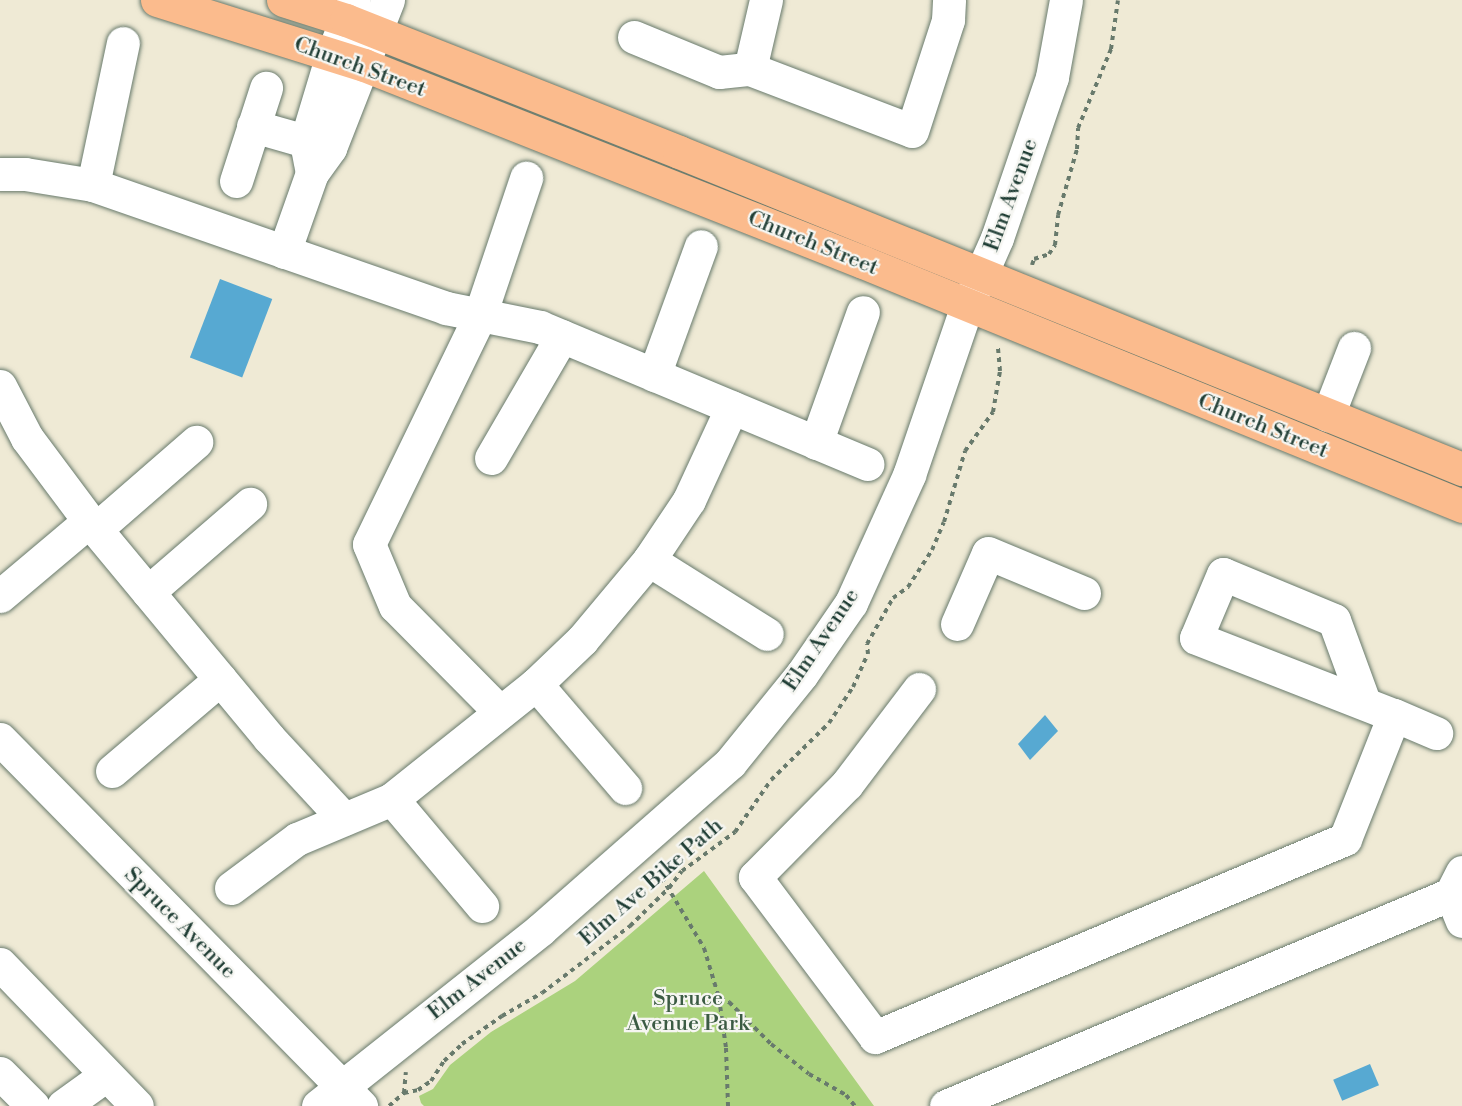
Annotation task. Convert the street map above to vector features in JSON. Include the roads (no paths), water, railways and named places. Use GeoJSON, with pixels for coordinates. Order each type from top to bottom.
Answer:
{"type":"FeatureCollection","features":[{"type":"Feature","properties":{"kind":"main road","name":"Church Street"},"geometry":{"type":"LineString","coordinates":[[157,0],[364,65],[848,256],[1462,506]]}},
{"type":"Feature","properties":{"kind":"main road","name":"Church Street"},"geometry":{"type":"LineString","coordinates":[[284,0],[350,10],[377,32],[1462,470]]}},
{"type":"Feature","properties":{"kind":"street"},"geometry":{"type":"LineString","coordinates":[[316,154],[364,65],[388,0]]}},
{"type":"Feature","properties":{"kind":"street"},"geometry":{"type":"LineString","coordinates":[[750,69],[766,0]]}},
{"type":"Feature","properties":{"kind":"street"},"geometry":{"type":"LineString","coordinates":[[634,37],[719,72],[750,69],[912,131],[948,20],[949,0]]}},
{"type":"Feature","properties":{"kind":"street","name":"Elm Avenue"},"geometry":{"type":"LineString","coordinates":[[340,1100],[541,929],[730,763],[802,674],[851,603],[909,475],[967,306],[997,238],[1052,77],[1066,0]]}},
{"type":"Feature","properties":{"kind":"street"},"geometry":{"type":"LineString","coordinates":[[284,252],[316,154],[333,55],[350,10]]}},
{"type":"Feature","properties":{"kind":"street"},"geometry":{"type":"LineString","coordinates":[[93,185],[123,43]]}},
{"type":"Feature","properties":{"kind":"street"},"geometry":{"type":"LineString","coordinates":[[236,181],[266,88]]}},
{"type":"Feature","properties":{"kind":"street"},"geometry":{"type":"LineString","coordinates":[[253,126],[316,154]]}},
{"type":"Feature","properties":{"kind":"street"},"geometry":{"type":"LineString","coordinates":[[0,174],[25,174],[93,185],[446,308],[540,327],[867,464]]}},
{"type":"Feature","properties":{"kind":"street"},"geometry":{"type":"LineString","coordinates":[[500,712],[394,606],[369,544],[480,315],[526,178]]}},
{"type":"Feature","properties":{"kind":"street"},"geometry":{"type":"LineString","coordinates":[[654,375],[701,246]]}},
{"type":"Feature","properties":{"kind":"street"},"geometry":{"type":"LineString","coordinates":[[816,443],[863,312]]}},
{"type":"Feature","properties":{"kind":"street"},"geometry":{"type":"LineString","coordinates":[[491,458],[562,336]]}},
{"type":"Feature","properties":{"kind":"street"},"geometry":{"type":"LineString","coordinates":[[1328,415],[1354,348]]}},
{"type":"Feature","properties":{"kind":"street"},"geometry":{"type":"LineString","coordinates":[[0,386],[27,438],[88,518],[269,738],[344,819]]}},
{"type":"Feature","properties":{"kind":"street"},"geometry":{"type":"LineString","coordinates":[[231,888],[297,839],[392,799],[536,684],[582,640],[649,560],[689,500],[732,407]]}},
{"type":"Feature","properties":{"kind":"street"},"geometry":{"type":"LineString","coordinates":[[0,568],[88,518],[196,442]]}},
{"type":"Feature","properties":{"kind":"street"},"geometry":{"type":"LineString","coordinates":[[148,592],[250,504]]}},
{"type":"Feature","properties":{"kind":"street"},"geometry":{"type":"LineString","coordinates":[[0,596],[88,518]]}},
{"type":"Feature","properties":{"kind":"street"},"geometry":{"type":"LineString","coordinates":[[957,624],[988,553],[1084,593]]}},
{"type":"Feature","properties":{"kind":"street"},"geometry":{"type":"LineString","coordinates":[[649,560],[768,634]]}},
{"type":"Feature","properties":{"kind":"street"},"geometry":{"type":"LineString","coordinates":[[1364,702],[1334,620],[1223,574],[1196,638],[1364,702],[1436,733]]}},
{"type":"Feature","properties":{"kind":"street"},"geometry":{"type":"LineString","coordinates":[[112,771],[220,679]]}},
{"type":"Feature","properties":{"kind":"street"},"geometry":{"type":"LineString","coordinates":[[536,684],[625,788]]}},
{"type":"Feature","properties":{"kind":"street"},"geometry":{"type":"LineString","coordinates":[[919,689],[848,784],[755,878],[875,1037],[1345,839],[1394,715]]}},
{"type":"Feature","properties":{"kind":"street","name":"Spruce Avenue"},"geometry":{"type":"LineString","coordinates":[[0,739],[340,1100]]}},
{"type":"Feature","properties":{"kind":"street"},"geometry":{"type":"LineString","coordinates":[[392,799],[482,906]]}},
{"type":"Feature","properties":{"kind":"street"},"geometry":{"type":"LineString","coordinates":[[946,1106],[1458,896]]}},
{"type":"Feature","properties":{"kind":"street"},"geometry":{"type":"LineString","coordinates":[[0,964],[137,1106]]}},
{"type":"Feature","properties":{"kind":"street"},"geometry":{"type":"LineString","coordinates":[[0,1073],[33,1106]]}},
{"type":"Feature","properties":{"kind":"street"},"geometry":{"type":"LineString","coordinates":[[63,1106],[106,1075]]}},
{"type":"Feature","properties":{"kind":"water"},"geometry":{"type":"Polygon","coordinates":[[[220,279],[272,299],[242,377],[190,357],[220,279]]]}},
{"type":"Feature","properties":{"kind":"water"},"geometry":{"type":"Polygon","coordinates":[[[1045,715],[1058,731],[1030,760],[1018,744],[1045,715]]]}},
{"type":"Feature","properties":{"kind":"water"},"geometry":{"type":"Polygon","coordinates":[[[1370,1064],[1379,1085],[1342,1101],[1333,1080],[1370,1064]]]}},
{"type":"Feature","properties":{"kind":"park label","name":"Spruce Avenue Park"},"geometry":{"type":"Point","coordinates":[688,1010]}}]}
